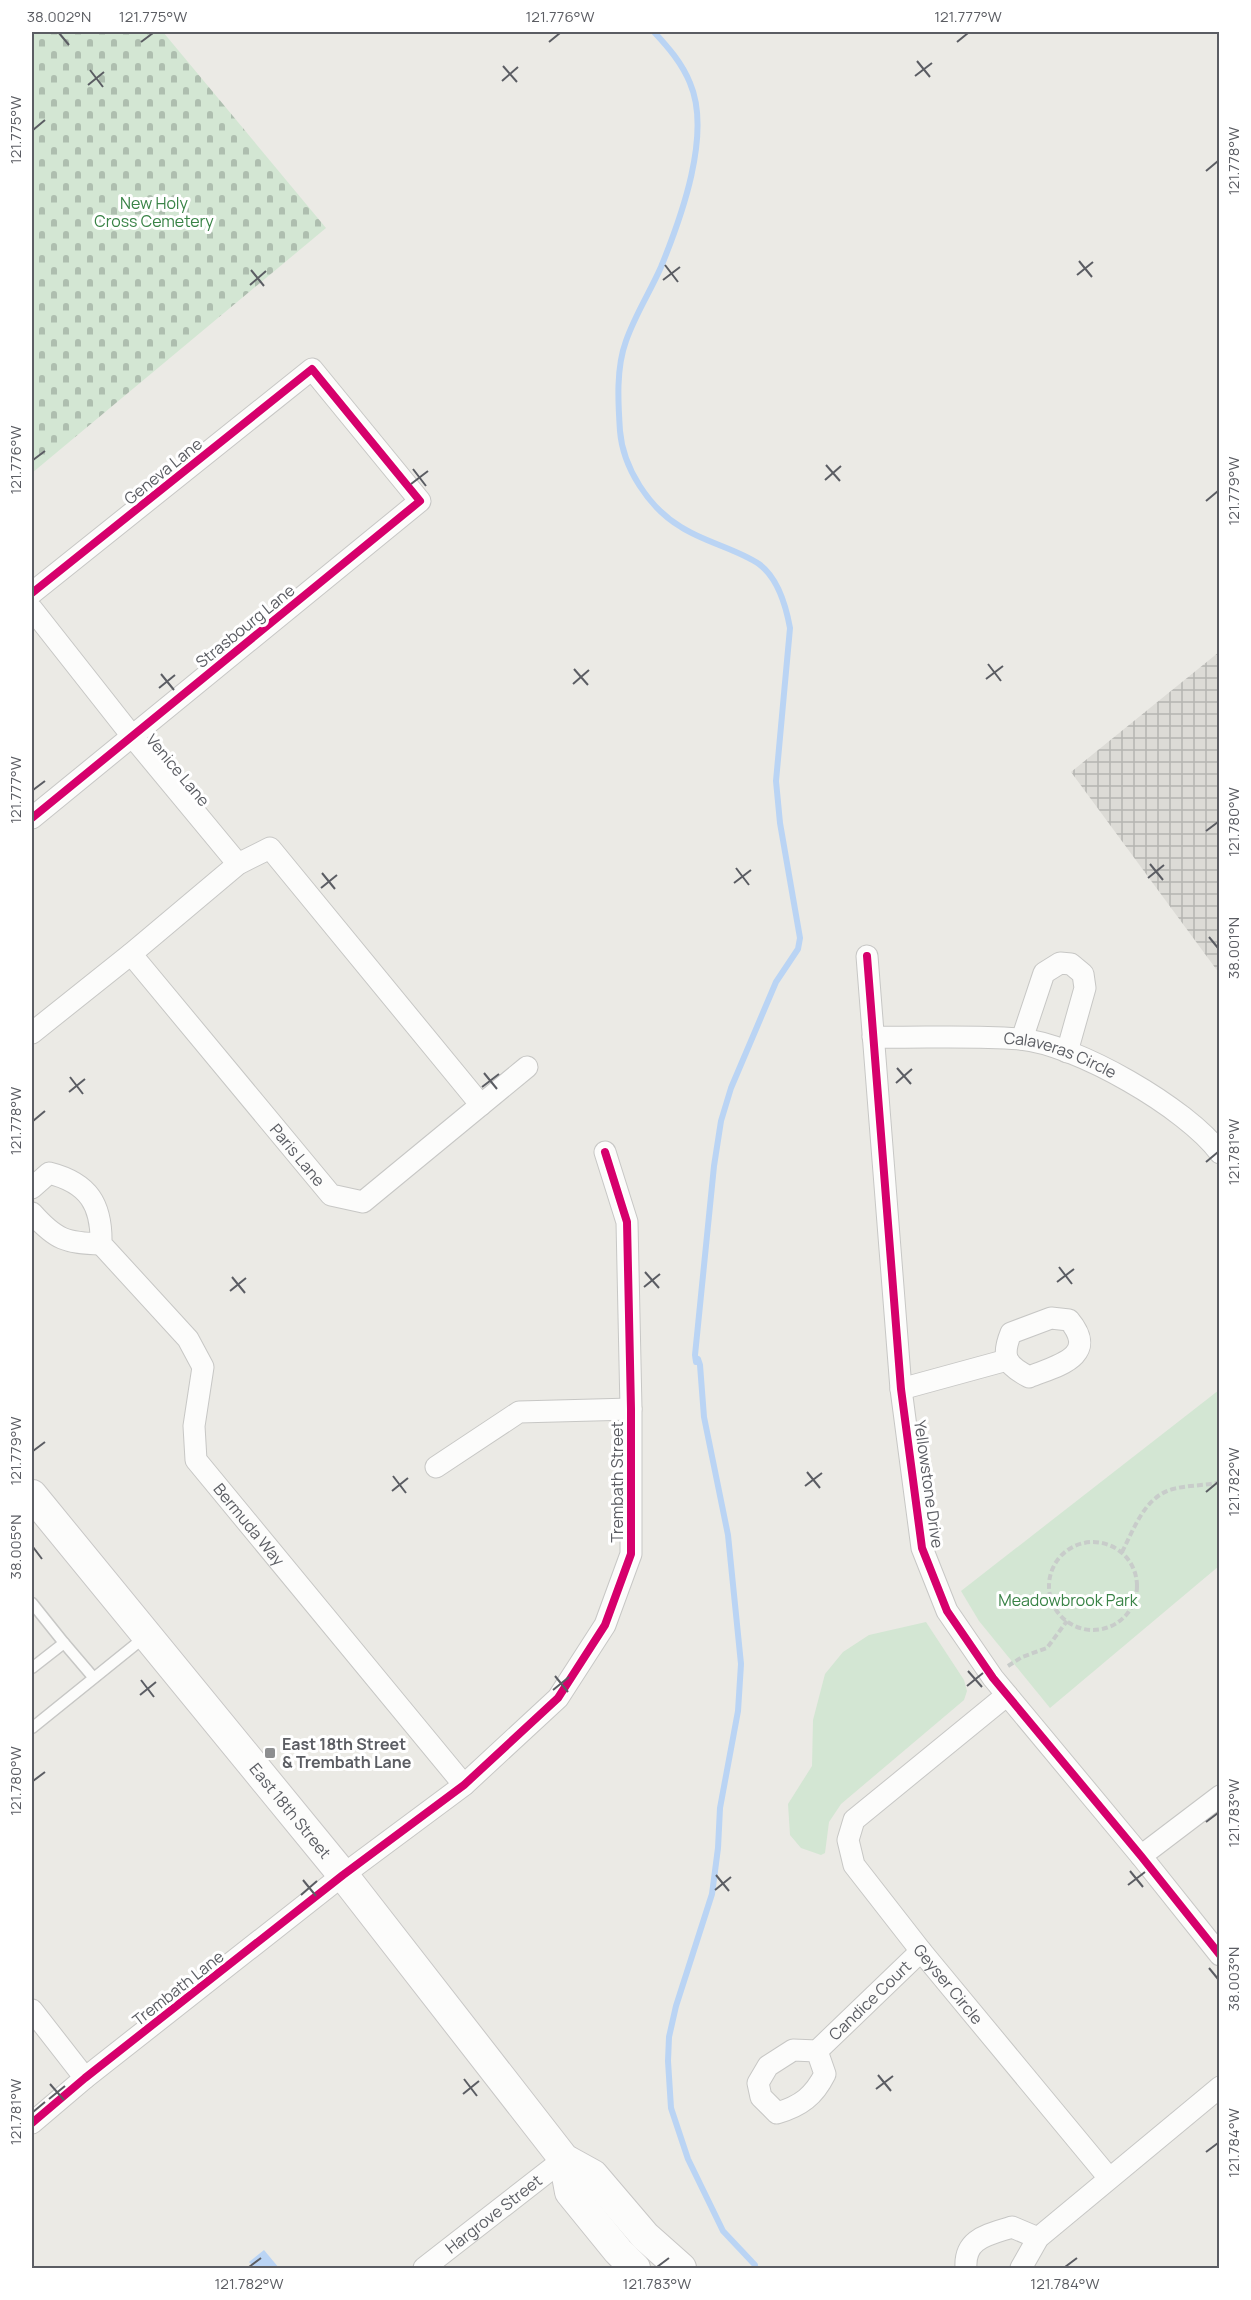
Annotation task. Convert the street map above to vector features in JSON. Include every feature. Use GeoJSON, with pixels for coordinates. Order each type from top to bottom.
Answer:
{"type":"FeatureCollection","features":[{"type":"Feature","properties":{"kind":"main road","name":"East 18th Street"},"geometry":{"type":"LineString","coordinates":[[32,1495],[343,1875],[564,2159],[593,2175],[645,2236],[681,2268]]}},
{"type":"Feature","properties":{"kind":"main road","name":"East 18th Street"},"geometry":{"type":"LineString","coordinates":[[564,2159],[570,2192],[618,2251],[635,2268]]}},
{"type":"Feature","properties":{"kind":"street","name":"Strasbourg Lane"},"geometry":{"type":"LineString","coordinates":[[32,818],[420,501],[312,369]]}},
{"type":"Feature","properties":{"kind":"street","name":"Geneva Lane"},"geometry":{"type":"LineString","coordinates":[[32,593],[312,369]]}},
{"type":"Feature","properties":{"kind":"street","name":"Venice Lane"},"geometry":{"type":"LineString","coordinates":[[32,609],[132,736],[238,864]]}},
{"type":"Feature","properties":{"kind":"street"},"geometry":{"type":"LineString","coordinates":[[32,1033],[238,864],[270,848],[481,1105]]}},
{"type":"Feature","properties":{"kind":"street","name":"Paris Lane"},"geometry":{"type":"LineString","coordinates":[[131,954],[331,1196],[363,1202],[527,1067]]}},
{"type":"Feature","properties":{"kind":"street","name":"Yellowstone Drive"},"geometry":{"type":"LineString","coordinates":[[867,956],[901,1389],[922,1548],[947,1611],[993,1678],[1220,1955]]}},
{"type":"Feature","properties":{"kind":"street"},"geometry":{"type":"LineString","coordinates":[[1022,1039],[1044,973],[1060,963],[1071,964],[1083,974],[1085,988],[1067,1052]]}},
{"type":"Feature","properties":{"kind":"street","name":"Calaveras Circle"},"geometry":{"type":"LineString","coordinates":[[873,1037],[1022,1039],[1067,1052],[1100,1065],[1148,1092],[1209,1139],[1220,1153]]}},
{"type":"Feature","properties":{"kind":"street","name":"Trembath Street"},"geometry":{"type":"LineString","coordinates":[[343,1875],[464,1785],[558,1698],[605,1625],[631,1554],[627,1222],[605,1152]]}},
{"type":"Feature","properties":{"kind":"street"},"geometry":{"type":"LineString","coordinates":[[32,1188],[50,1173],[69,1178],[92,1198],[102,1223],[101,1244],[76,1243],[56,1237],[32,1213]]}},
{"type":"Feature","properties":{"kind":"street","name":"Bermuda Way"},"geometry":{"type":"LineString","coordinates":[[101,1244],[188,1339],[203,1367],[194,1426],[196,1461],[464,1785]]}},
{"type":"Feature","properties":{"kind":"street"},"geometry":{"type":"LineString","coordinates":[[901,1389],[1007,1360]]}},
{"type":"Feature","properties":{"kind":"street"},"geometry":{"type":"LineString","coordinates":[[436,1467],[519,1412],[631,1409]]}},
{"type":"Feature","properties":{"kind":"street","name":"Geyser Circle"},"geometry":{"type":"LineString","coordinates":[[1007,1695],[854,1820],[848,1840],[854,1865],[921,1951],[1109,2178]]}},
{"type":"Feature","properties":{"kind":"street"},"geometry":{"type":"LineString","coordinates":[[1141,1856],[1220,1796]]}},
{"type":"Feature","properties":{"kind":"street","name":"Trembath Lane"},"geometry":{"type":"LineString","coordinates":[[32,2123],[85,2078],[343,1875]]}},
{"type":"Feature","properties":{"kind":"street","name":"Candice Court"},"geometry":{"type":"LineString","coordinates":[[818,2051],[921,1951]]}},
{"type":"Feature","properties":{"kind":"street"},"geometry":{"type":"LineString","coordinates":[[32,2010],[85,2078]]}},
{"type":"Feature","properties":{"kind":"street"},"geometry":{"type":"LineString","coordinates":[[1021,2268],[1038,2238],[1220,2087]]}},
{"type":"Feature","properties":{"kind":"street","name":"Hargrove Street"},"geometry":{"type":"LineString","coordinates":[[424,2268],[564,2159]]}},
{"type":"Feature","properties":{"kind":"street"},"geometry":{"type":"LineString","coordinates":[[966,2268],[966,2253],[977,2240],[1012,2227],[1038,2238]]}},
{"type":"Feature","properties":{"kind":"lane"},"geometry":{"type":"LineString","coordinates":[[32,1602],[93,1677]]}},
{"type":"Feature","properties":{"kind":"lane"},"geometry":{"type":"LineString","coordinates":[[32,1728],[146,1636]]}},
{"type":"Feature","properties":{"kind":"lane"},"geometry":{"type":"LineString","coordinates":[[32,1668],[64,1643]]}},
{"type":"Feature","properties":{"kind":"path"},"geometry":{"type":"LineString","coordinates":[[1122,1552],[1149,1504],[1160,1494],[1174,1488],[1220,1482]]}},
{"type":"Feature","properties":{"kind":"path"},"geometry":{"type":"LineString","coordinates":[[1089,1542],[1110,1545],[1122,1552],[1132,1563],[1137,1578],[1137,1593],[1132,1607],[1123,1619],[1095,1630],[1080,1628],[1067,1621],[1057,1611],[1051,1598],[1049,1584],[1052,1570],[1059,1558],[1069,1549],[1089,1542]]}},
{"type":"Feature","properties":{"kind":"path"},"geometry":{"type":"LineString","coordinates":[[993,1678],[1022,1656],[1047,1648],[1067,1621]]}},
{"type":"Feature","properties":{"kind":"shaded area"},"geometry":{"type":"Polygon","coordinates":[[[1219,652],[1219,973],[1071,772],[1219,652]]]}},
{"type":"Feature","properties":{"kind":"green space","name":"New Holy Cross Cemetery"},"geometry":{"type":"Polygon","coordinates":[[[32,32],[163,32],[326,228],[32,473],[32,32]]]}},
{"type":"Feature","properties":{"kind":"green space","name":"Meadowbrook Park"},"geometry":{"type":"Polygon","coordinates":[[[1219,1390],[1219,1566],[1050,1708],[979,1621],[961,1591],[1219,1390]]]}},
{"type":"Feature","properties":{"kind":"green space"},"geometry":{"type":"Polygon","coordinates":[[[926,1622],[964,1680],[967,1691],[964,1700],[841,1804],[829,1822],[825,1853],[821,1855],[801,1848],[790,1835],[788,1804],[812,1766],[813,1720],[825,1674],[843,1652],[869,1635],[926,1622]]]}},
{"type":"Feature","properties":{"kind":"water"},"geometry":{"type":"Polygon","coordinates":[[[264,2250],[279,2268],[255,2268],[249,2262],[264,2250]]]}},
{"type":"Feature","properties":{"kind":"waterway"},"geometry":{"type":"LineString","coordinates":[[654,32],[679,62],[687,76],[696,104],[698,126],[696,151],[685,201],[661,267],[634,322],[623,351],[618,397],[622,445],[632,473],[640,486],[648,498],[669,519],[700,537],[741,554],[766,570],[780,593],[790,628],[776,781],[780,823],[800,938],[798,949],[776,982],[731,1088],[721,1121],[714,1166],[695,1355],[696,1362],[698,1359],[700,1365],[704,1417],[728,1535],[741,1664],[738,1711],[720,1808],[712,1894],[676,2006],[669,2037],[668,2061],[671,2108],[688,2159],[723,2231],[755,2265],[754,2268]]}},
{"type":"Feature","properties":{"kind":"cycle path"},"geometry":{"type":"LineString","coordinates":[[32,593],[312,369],[420,501],[32,818]]}},
{"type":"Feature","properties":{"kind":"cycle path"},"geometry":{"type":"LineString","coordinates":[[867,956],[901,1389],[922,1548],[947,1611],[993,1678],[1220,1955]]}},
{"type":"Feature","properties":{"kind":"cycle path"},"geometry":{"type":"LineString","coordinates":[[32,2123],[85,2078],[343,1875],[464,1785],[558,1698],[605,1625],[631,1554],[627,1222],[605,1152]]}},
{"type":"Feature","properties":{"kind":"place","name":"East 18th Street & Trembath Lane"},"geometry":{"type":"Point","coordinates":[270,1753]}}]}
